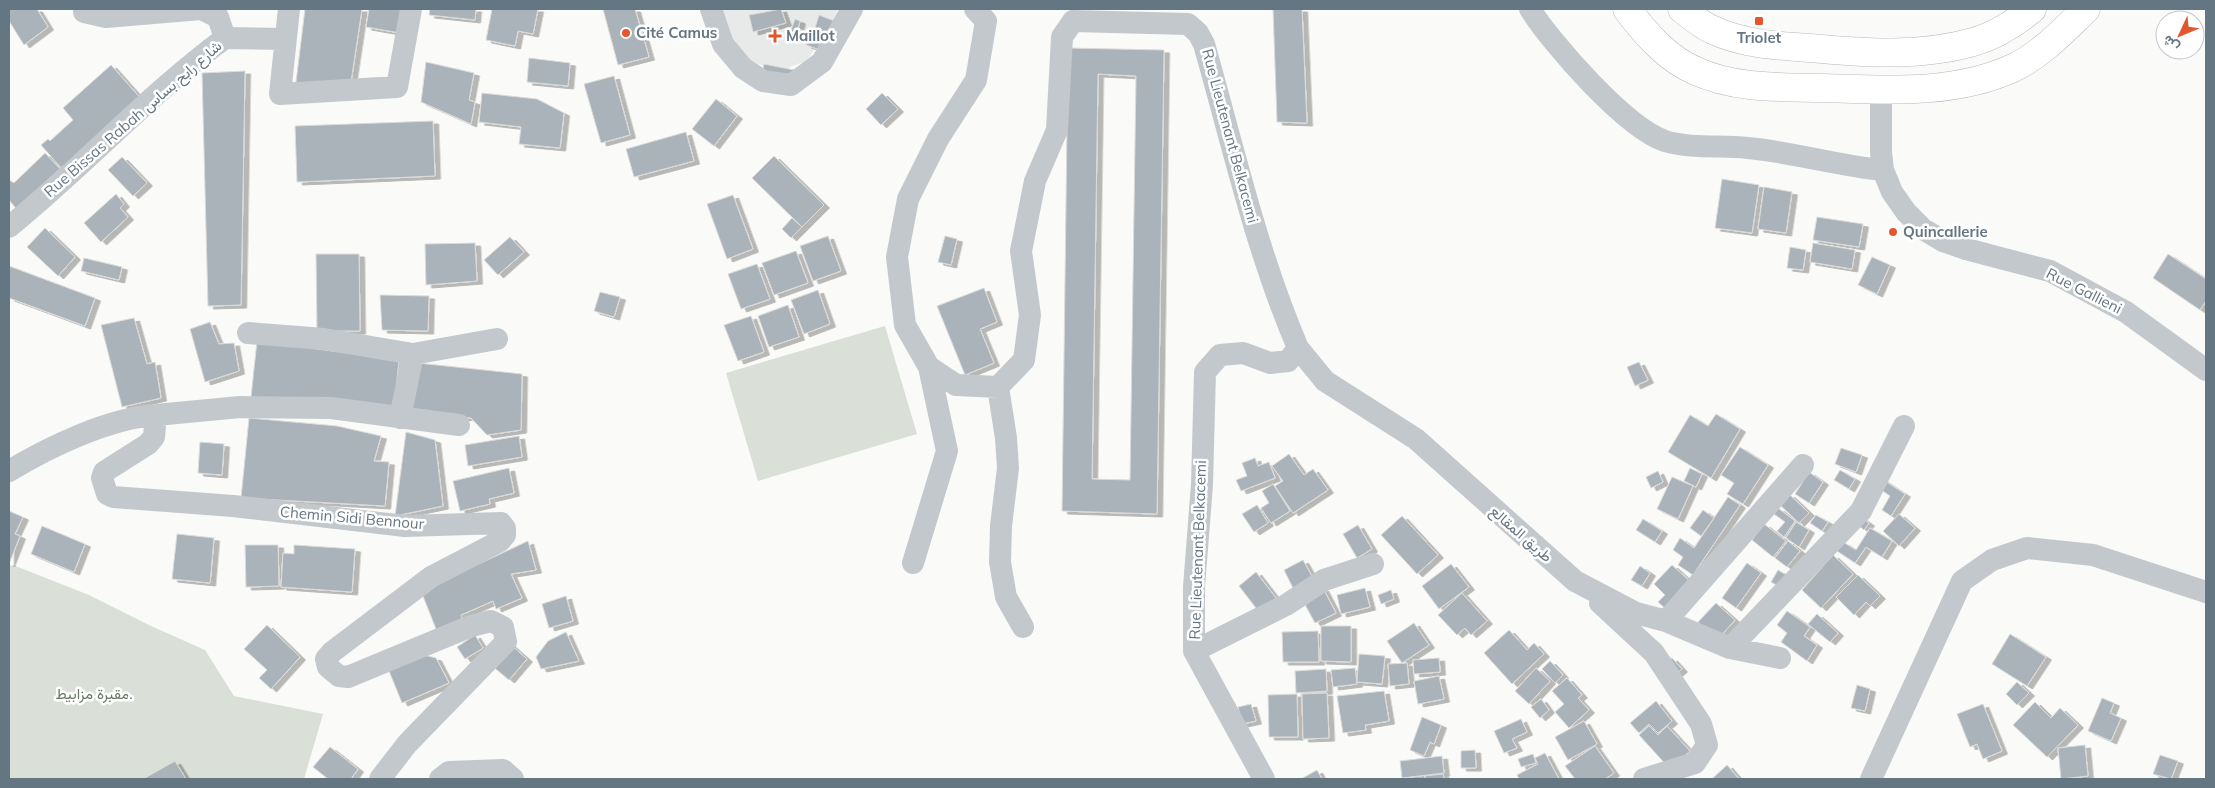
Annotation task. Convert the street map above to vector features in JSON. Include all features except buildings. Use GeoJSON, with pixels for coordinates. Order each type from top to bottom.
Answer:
{"type":"FeatureCollection","features":[{"type":"Feature","properties":{"kind":"highway"},"geometry":{"type":"LineString","coordinates":[[1626,9],[1658,45],[1675,59],[1695,71],[1712,78],[1762,87],[1881,90],[1959,84],[1994,76],[2014,68],[2047,45],[2086,9]]}},
{"type":"Feature","properties":{"kind":"highway"},"geometry":{"type":"LineString","coordinates":[[1682,9],[1697,21],[1713,30],[1754,42],[1804,48],[1879,52],[1930,50],[1973,42],[2007,26],[2032,9]]}},
{"type":"Feature","properties":{"kind":"street","name":"Rue Bissas Rabah شارع رابح بساس"},"geometry":{"type":"LineString","coordinates":[[9,227],[205,53],[225,38],[218,17],[201,9],[106,17],[84,12],[84,9]]}},
{"type":"Feature","properties":{"kind":"street"},"geometry":{"type":"LineString","coordinates":[[289,9],[280,94],[398,87],[412,9]]}},
{"type":"Feature","properties":{"kind":"street"},"geometry":{"type":"LineString","coordinates":[[711,9],[723,44],[743,68],[763,81],[791,85],[822,62],[852,9]]}},
{"type":"Feature","properties":{"kind":"street"},"geometry":{"type":"LineString","coordinates":[[914,563],[948,451],[929,367],[905,325],[897,257],[908,199],[938,139],[976,80],[986,21],[974,9]]}},
{"type":"Feature","properties":{"kind":"street"},"geometry":{"type":"LineString","coordinates":[[1530,9],[1542,27],[1618,109],[1642,129],[1664,140],[1687,146],[1749,148],[1883,170]]}},
{"type":"Feature","properties":{"kind":"street","name":"Rue Lieutenant Belkacemi"},"geometry":{"type":"LineString","coordinates":[[998,386],[1024,360],[1030,315],[1021,251],[1035,181],[1057,130],[1062,37],[1073,21],[1188,24],[1198,33],[1204,44],[1256,232],[1282,312],[1298,348],[1288,361],[1270,363],[1243,353],[1220,355],[1205,372],[1202,484],[1194,587],[1194,651],[1264,779]]}},
{"type":"Feature","properties":{"kind":"street"},"geometry":{"type":"LineString","coordinates":[[225,38],[285,39]]}},
{"type":"Feature","properties":{"kind":"street","name":"Rue Gallieni"},"geometry":{"type":"LineString","coordinates":[[1881,90],[1881,152],[1883,170],[1892,192],[1906,212],[1923,229],[1944,241],[1966,250],[2050,271],[2126,312],[2206,370]]}},
{"type":"Feature","properties":{"kind":"street"},"geometry":{"type":"LineString","coordinates":[[248,333],[324,339],[412,354],[497,338]]}},
{"type":"Feature","properties":{"kind":"street","name":"طريق المقالع"},"geometry":{"type":"LineString","coordinates":[[1298,348],[1325,381],[1416,439],[1575,581],[1636,613],[1666,621],[1730,648],[1780,658]]}},
{"type":"Feature","properties":{"kind":"street"},"geometry":{"type":"LineString","coordinates":[[400,418],[412,354]]}},
{"type":"Feature","properties":{"kind":"street"},"geometry":{"type":"LineString","coordinates":[[929,367],[956,385],[998,386],[1006,438],[1008,468],[1001,526],[1000,562],[1006,597],[1023,627]]}},
{"type":"Feature","properties":{"kind":"street"},"geometry":{"type":"LineString","coordinates":[[9,471],[47,448],[134,416],[240,407],[331,408],[459,425]]}},
{"type":"Feature","properties":{"kind":"street","name":"Chemin Sidi Bennour"},"geometry":{"type":"LineString","coordinates":[[156,415],[154,437],[148,444],[104,472],[102,478],[107,494],[114,497],[233,506],[405,526],[502,523],[505,528],[504,536],[500,541],[431,576],[332,652],[326,659],[328,667],[339,676],[348,677],[471,626],[490,622],[503,627],[506,642],[407,744],[380,779]]}},
{"type":"Feature","properties":{"kind":"street"},"geometry":{"type":"LineString","coordinates":[[1730,648],[1861,511],[1904,426]]}},
{"type":"Feature","properties":{"kind":"street"},"geometry":{"type":"LineString","coordinates":[[1666,621],[1803,465]]}},
{"type":"Feature","properties":{"kind":"street"},"geometry":{"type":"LineString","coordinates":[[1872,779],[1962,581],[1992,560],[2027,548],[2093,555],[2206,592]]}},
{"type":"Feature","properties":{"kind":"street"},"geometry":{"type":"LineString","coordinates":[[1194,651],[1286,606],[1324,580],[1373,564]]}},
{"type":"Feature","properties":{"kind":"street"},"geometry":{"type":"LineString","coordinates":[[1575,581],[1654,653],[1701,724],[1708,745],[1695,763],[1644,779]]}},
{"type":"Feature","properties":{"kind":"street"},"geometry":{"type":"LineString","coordinates":[[440,779],[449,772],[503,770],[513,779]]}},
{"type":"Feature","properties":{"kind":"shaded area","name":"Maillot"},"geometry":{"type":"Polygon","coordinates":[[[719,9],[838,9],[829,30],[806,61],[779,71],[743,59],[727,42],[719,9]]]}},
{"type":"Feature","properties":{"kind":"green space"},"geometry":{"type":"Polygon","coordinates":[[[885,326],[917,434],[758,481],[726,373],[885,326]]]}},
{"type":"Feature","properties":{"kind":"green space","name":"مقبرة مزابيط."},"geometry":{"type":"Polygon","coordinates":[[[13,565],[89,595],[205,650],[234,696],[323,714],[304,779],[9,779],[9,566],[13,565]]]}},
{"type":"Feature","properties":{"kind":"place","name":"Triolet"},"geometry":{"type":"Point","coordinates":[1759,21]}},
{"type":"Feature","properties":{"kind":"place","name":"Cité Camus"},"geometry":{"type":"Point","coordinates":[626,33]}},
{"type":"Feature","properties":{"kind":"place","name":"Maillot"},"geometry":{"type":"Point","coordinates":[775,36]}},
{"type":"Feature","properties":{"kind":"place","name":"Quincallerie"},"geometry":{"type":"Point","coordinates":[1893,232]}}]}
